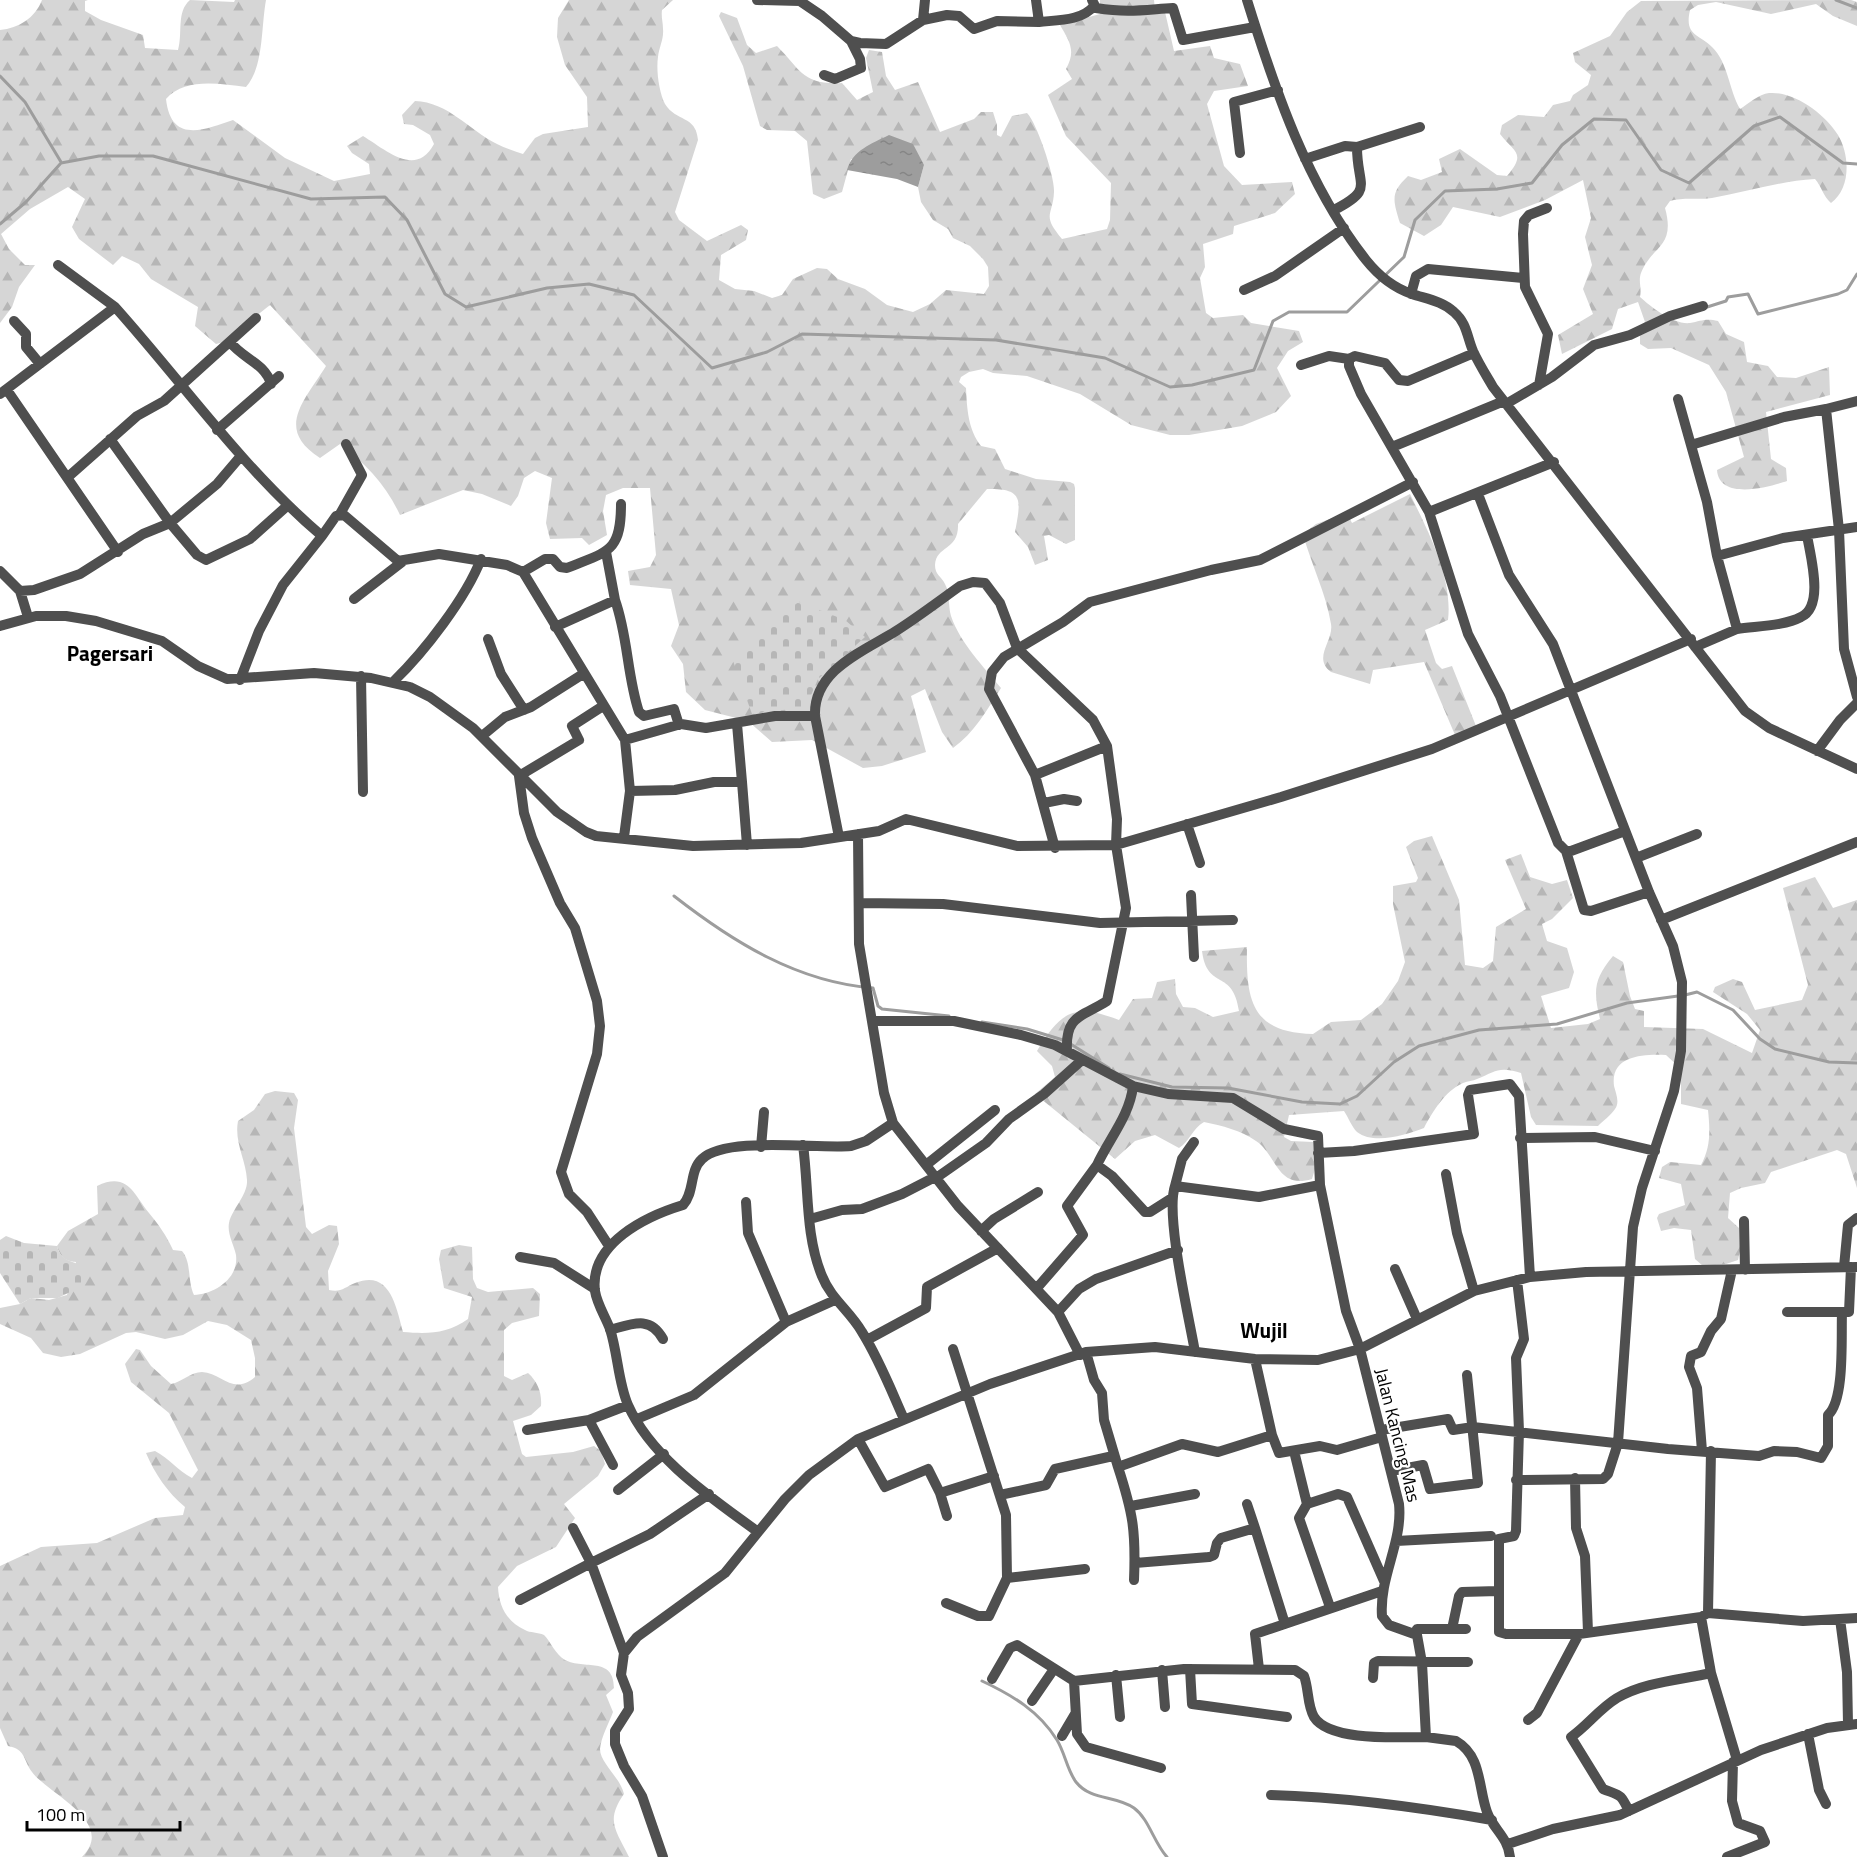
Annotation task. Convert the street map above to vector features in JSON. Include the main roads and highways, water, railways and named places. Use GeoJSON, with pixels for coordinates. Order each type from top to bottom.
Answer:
{"type":"FeatureCollection","features":[{"type":"Feature","properties":{"kind":"water"},"geometry":{"type":"Polygon","coordinates":[[[889,135],[913,144],[924,165],[918,187],[897,179],[847,170],[858,153],[889,135]]]}},
{"type":"Feature","properties":{"kind":"waterway"},"geometry":{"type":"LineString","coordinates":[[1836,0],[1857,8]]}},
{"type":"Feature","properties":{"kind":"waterway"},"geometry":{"type":"LineString","coordinates":[[0,76],[25,102],[61,162]]}},
{"type":"Feature","properties":{"kind":"waterway"},"geometry":{"type":"LineString","coordinates":[[0,224],[26,202],[61,163],[99,156],[153,156],[311,199],[385,197],[407,220],[445,294],[466,307],[547,288],[589,284],[634,295],[712,368],[767,352],[802,334],[996,340],[1105,358],[1170,387],[1192,385],[1254,370],[1273,321],[1289,312],[1347,312],[1404,257],[1415,220],[1445,191],[1497,189],[1532,183],[1562,145],[1594,119],[1626,120],[1661,170],[1689,183],[1754,126],[1780,117],[1843,163],[1857,164]]}},
{"type":"Feature","properties":{"kind":"waterway"},"geometry":{"type":"LineString","coordinates":[[1704,308],[1726,301],[1728,297],[1748,294],[1758,314],[1838,294],[1847,290],[1857,274]]}},
{"type":"Feature","properties":{"kind":"waterway"},"geometry":{"type":"LineString","coordinates":[[674,896],[719,929],[767,957],[818,978],[873,988],[878,1006],[882,1009],[949,1016]]}},
{"type":"Feature","properties":{"kind":"waterway"},"geometry":{"type":"LineString","coordinates":[[1685,995],[1697,992],[1733,1010],[1760,1039],[1775,1049],[1829,1062],[1857,1063]]}},
{"type":"Feature","properties":{"kind":"waterway"},"geometry":{"type":"LineString","coordinates":[[1120,1074],[1172,1087],[1228,1088],[1302,1102],[1340,1104],[1357,1096],[1394,1062],[1419,1046],[1479,1030],[1557,1024],[1627,1003],[1678,996]]}},
{"type":"Feature","properties":{"kind":"waterway"},"geometry":{"type":"LineString","coordinates":[[982,1022],[1027,1029],[1063,1040]]}},
{"type":"Feature","properties":{"kind":"waterway"},"geometry":{"type":"LineString","coordinates":[[1069,1043],[1109,1068]]}},
{"type":"Feature","properties":{"kind":"waterway"},"geometry":{"type":"LineString","coordinates":[[982,1681],[1014,1698],[1042,1721],[1057,1740],[1073,1777],[1082,1788],[1134,1808],[1148,1825],[1167,1857]]}},
{"type":"Feature","properties":{"kind":"district","name":"Pagersari"},"geometry":{"type":"Point","coordinates":[110,653]}},
{"type":"Feature","properties":{"kind":"district","name":"Wujil"},"geometry":{"type":"Point","coordinates":[1264,1330]}}]}
